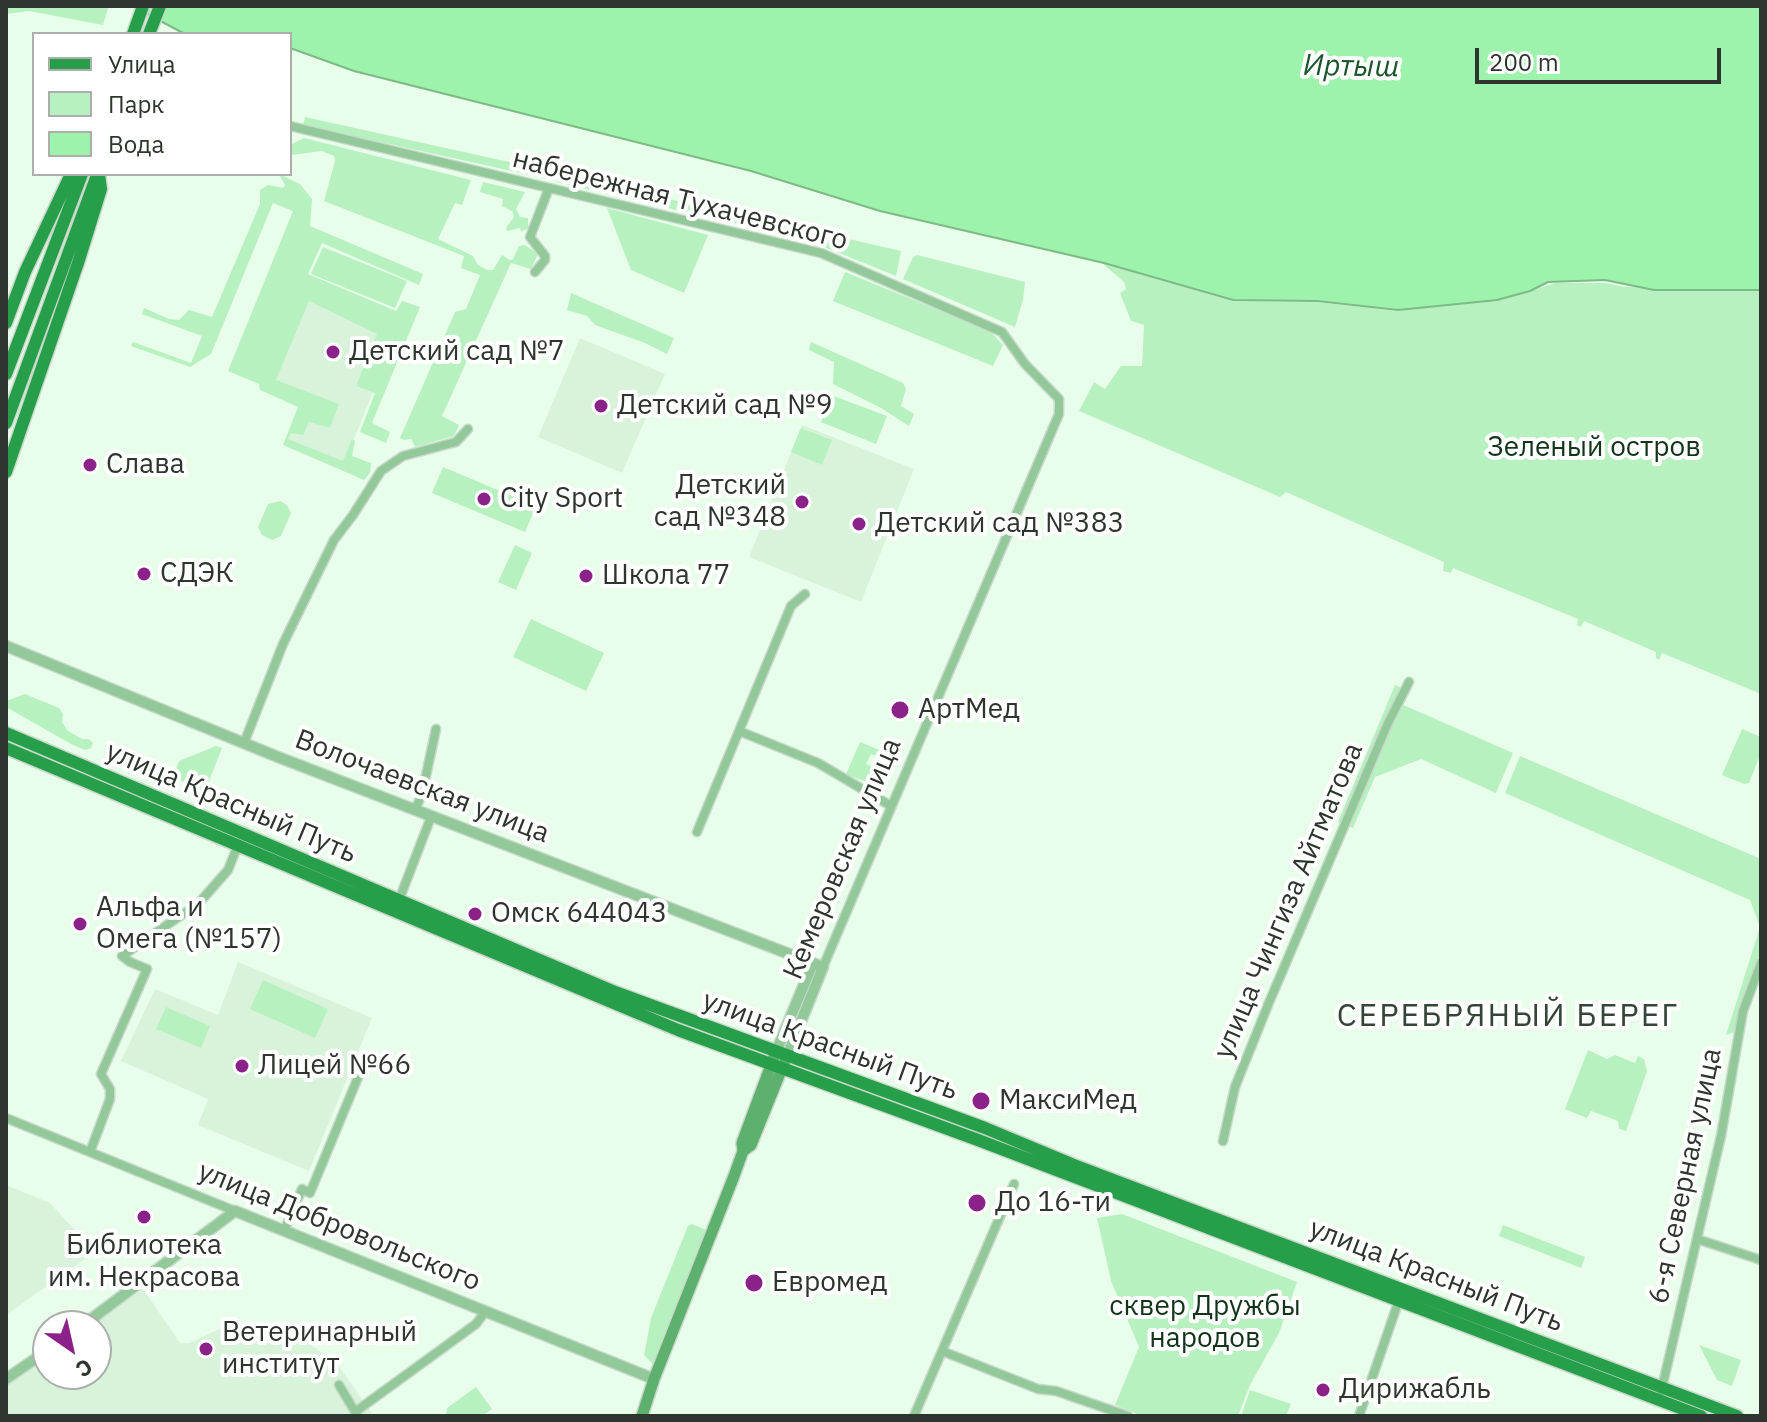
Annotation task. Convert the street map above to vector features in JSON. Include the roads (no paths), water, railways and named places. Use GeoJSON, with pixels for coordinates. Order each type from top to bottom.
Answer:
{"type":"FeatureCollection","features":[{"type":"Feature","properties":{"kind":"main road"},"geometry":{"type":"LineString","coordinates":[[134,32],[143,6]]}},
{"type":"Feature","properties":{"kind":"main road"},"geometry":{"type":"LineString","coordinates":[[150,32],[160,6]]}},
{"type":"Feature","properties":{"kind":"main road"},"geometry":{"type":"LineString","coordinates":[[6,323],[25,272],[70,176]]}},
{"type":"Feature","properties":{"kind":"main road"},"geometry":{"type":"LineString","coordinates":[[6,374],[81,176]]}},
{"type":"Feature","properties":{"kind":"main road"},"geometry":{"type":"LineString","coordinates":[[6,423],[97,176]]}},
{"type":"Feature","properties":{"kind":"main road"},"geometry":{"type":"LineString","coordinates":[[6,472],[79,260],[101,189],[98,176]]}},
{"type":"Feature","properties":{"kind":"main road","name":"улица Красный Путь"},"geometry":{"type":"LineString","coordinates":[[6,733],[645,1017],[985,1128],[1660,1394],[1701,1416]]}},
{"type":"Feature","properties":{"kind":"main road","name":"улица Красный Путь"},"geometry":{"type":"LineString","coordinates":[[6,748],[238,845],[397,906]]}},
{"type":"Feature","properties":{"kind":"main road","name":"улица Красный Путь"},"geometry":{"type":"LineString","coordinates":[[779,1060],[1399,1300],[1660,1394],[1733,1415]]}},
{"type":"Feature","properties":{"kind":"main road","name":"Кемеровская улица"},"geometry":{"type":"LineString","coordinates":[[647,1415],[654,1379],[743,1151],[742,1143],[779,1060]]}},
{"type":"Feature","properties":{"kind":"street","name":"набережная Тухачевского"},"geometry":{"type":"LineString","coordinates":[[292,126],[821,253],[1002,332],[1025,364],[1059,399],[1061,407]]}},
{"type":"Feature","properties":{"kind":"street"},"geometry":{"type":"LineString","coordinates":[[535,272],[545,256],[530,237],[549,188]]}},
{"type":"Feature","properties":{"kind":"street","name":"Кемеровская улица"},"geometry":{"type":"LineString","coordinates":[[779,1060],[1061,407]]}},
{"type":"Feature","properties":{"kind":"street"},"geometry":{"type":"LineString","coordinates":[[244,743],[283,644],[334,540],[381,471],[403,456],[456,442],[468,429]]}},
{"type":"Feature","properties":{"kind":"street"},"geometry":{"type":"LineString","coordinates":[[697,832],[791,606],[805,594]]}},
{"type":"Feature","properties":{"kind":"street","name":"Волочаевская улица"},"geometry":{"type":"LineString","coordinates":[[6,646],[431,817],[818,965]]}},
{"type":"Feature","properties":{"kind":"street","name":"улица Чингиза Айтматова"},"geometry":{"type":"LineString","coordinates":[[1223,1141],[1235,1087],[1268,1005],[1388,723],[1409,682]]}},
{"type":"Feature","properties":{"kind":"street"},"geometry":{"type":"LineString","coordinates":[[415,810],[422,794],[436,729]]}},
{"type":"Feature","properties":{"kind":"street"},"geometry":{"type":"LineString","coordinates":[[739,731],[818,763],[891,806]]}},
{"type":"Feature","properties":{"kind":"street"},"geometry":{"type":"LineString","coordinates":[[397,906],[431,817]]}},
{"type":"Feature","properties":{"kind":"street"},"geometry":{"type":"LineString","coordinates":[[90,1152],[110,1099],[110,1089],[101,1074],[147,969],[122,956],[199,903],[228,870],[238,845]]}},
{"type":"Feature","properties":{"kind":"street","name":"6-я Северная улица"},"geometry":{"type":"LineString","coordinates":[[1660,1394],[1721,1136],[1743,1011],[1761,963]]}},
{"type":"Feature","properties":{"kind":"street"},"geometry":{"type":"LineString","coordinates":[[284,1231],[302,1189],[310,1193],[359,1075]]}},
{"type":"Feature","properties":{"kind":"street","name":"улица Добровольского"},"geometry":{"type":"LineString","coordinates":[[6,1118],[654,1379]]}},
{"type":"Feature","properties":{"kind":"street"},"geometry":{"type":"LineString","coordinates":[[914,1416],[1014,1184]]}},
{"type":"Feature","properties":{"kind":"street"},"geometry":{"type":"LineString","coordinates":[[103,1310],[235,1211]]}},
{"type":"Feature","properties":{"kind":"street"},"geometry":{"type":"LineString","coordinates":[[1697,1239],[1761,1260]]}},
{"type":"Feature","properties":{"kind":"street"},"geometry":{"type":"LineString","coordinates":[[1359,1416],[1399,1300]]}},
{"type":"Feature","properties":{"kind":"street"},"geometry":{"type":"LineString","coordinates":[[339,1385],[356,1414],[476,1324],[485,1312]]}},
{"type":"Feature","properties":{"kind":"street"},"geometry":{"type":"LineString","coordinates":[[942,1351],[1038,1389],[1056,1391],[1128,1416]]}},
{"type":"Feature","properties":{"kind":"street"},"geometry":{"type":"LineString","coordinates":[[6,1379],[32,1361]]}},
{"type":"Feature","properties":{"kind":"water","name":"Иртыш"},"geometry":{"type":"Polygon","coordinates":[[[132,6],[1761,6],[1761,290],[1654,290],[1605,280],[1548,282],[1530,291],[1497,300],[1398,310],[1317,301],[1233,300],[1104,263],[880,211],[751,171],[354,71],[292,49],[292,32],[181,32],[132,6]]]}},
{"type":"Feature","properties":{"kind":"place","name":"Детский сад №7"},"geometry":{"type":"Point","coordinates":[333,352]}},
{"type":"Feature","properties":{"kind":"place","name":"Детский сад №9"},"geometry":{"type":"Point","coordinates":[601,406]}},
{"type":"Feature","properties":{"kind":"place","name":"Слава"},"geometry":{"type":"Point","coordinates":[90,465]}},
{"type":"Feature","properties":{"kind":"place","name":"City Sport"},"geometry":{"type":"Point","coordinates":[484,499]}},
{"type":"Feature","properties":{"kind":"place","name":"Детский сад №348"},"geometry":{"type":"Point","coordinates":[802,502]}},
{"type":"Feature","properties":{"kind":"place","name":"Детский сад №383"},"geometry":{"type":"Point","coordinates":[859,524]}},
{"type":"Feature","properties":{"kind":"place","name":"СДЭК"},"geometry":{"type":"Point","coordinates":[144,574]}},
{"type":"Feature","properties":{"kind":"place","name":"Школа 77"},"geometry":{"type":"Point","coordinates":[586,576]}},
{"type":"Feature","properties":{"kind":"place","name":"АртМед"},"geometry":{"type":"Point","coordinates":[900,710]}},
{"type":"Feature","properties":{"kind":"place","name":"Омск 644043"},"geometry":{"type":"Point","coordinates":[475,914]}},
{"type":"Feature","properties":{"kind":"place","name":"Альфа и Омега (№157)"},"geometry":{"type":"Point","coordinates":[80,924]}},
{"type":"Feature","properties":{"kind":"place","name":"Лицей №66"},"geometry":{"type":"Point","coordinates":[242,1066]}},
{"type":"Feature","properties":{"kind":"place","name":"МаксиМед"},"geometry":{"type":"Point","coordinates":[981,1101]}},
{"type":"Feature","properties":{"kind":"place","name":"До 16-ти"},"geometry":{"type":"Point","coordinates":[977,1203]}},
{"type":"Feature","properties":{"kind":"place","name":"Библиотека им. Некрасова"},"geometry":{"type":"Point","coordinates":[144,1217]}},
{"type":"Feature","properties":{"kind":"place","name":"Евромед"},"geometry":{"type":"Point","coordinates":[754,1283]}},
{"type":"Feature","properties":{"kind":"place","name":"Ветеринарный институт"},"geometry":{"type":"Point","coordinates":[206,1349]}},
{"type":"Feature","properties":{"kind":"place","name":"Дирижабль"},"geometry":{"type":"Point","coordinates":[1323,1390]}},
{"type":"Feature","properties":{"kind":"district","name":"СЕРЕБРЯНЫЙ БЕРЕГ"},"geometry":{"type":"Point","coordinates":[1508,1017]}},
{"type":"Feature","properties":{"kind":"park label","name":"Зеленый остров"},"geometry":{"type":"Point","coordinates":[1594,448]}},
{"type":"Feature","properties":{"kind":"park label","name":"сквер Дружбы народов"},"geometry":{"type":"Point","coordinates":[1205,1323]}}]}
